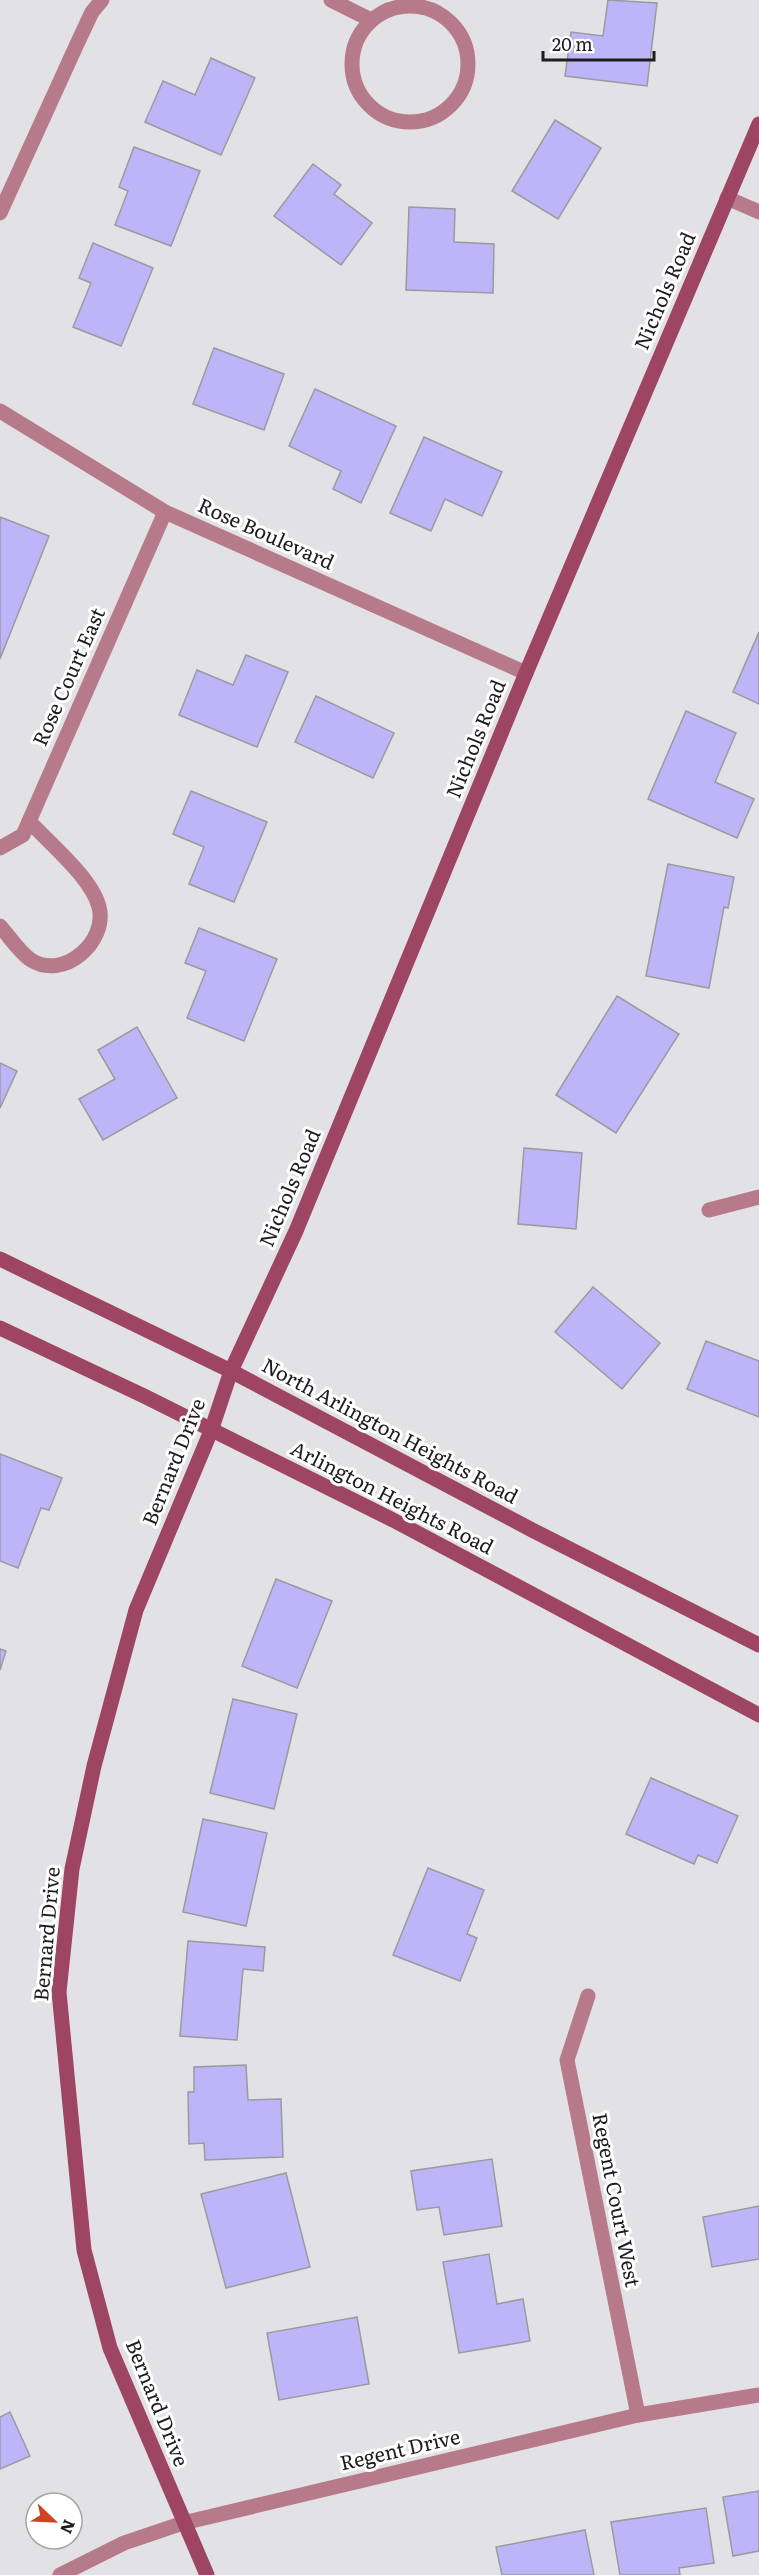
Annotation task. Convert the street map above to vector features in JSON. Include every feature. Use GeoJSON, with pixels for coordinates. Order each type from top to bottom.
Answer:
{"type":"FeatureCollection","features":[{"type":"Feature","properties":{"kind":"street"},"geometry":{"type":"LineString","coordinates":[[0,213],[76,44],[92,12],[102,0]]}},
{"type":"Feature","properties":{"kind":"street"},"geometry":{"type":"LineString","coordinates":[[331,0],[371,20]]}},
{"type":"Feature","properties":{"kind":"street"},"geometry":{"type":"LineString","coordinates":[[408,5],[426,7],[453,24],[464,41],[469,67],[464,87],[454,103],[438,116],[418,122],[404,123],[384,117],[366,102],[355,85],[351,59],[357,39],[371,20],[388,9],[408,5]]}},
{"type":"Feature","properties":{"kind":"street","name":"Nichols Road"},"geometry":{"type":"LineString","coordinates":[[231,1371],[296,1231],[526,673],[759,124]]}},
{"type":"Feature","properties":{"kind":"street"},"geometry":{"type":"LineString","coordinates":[[727,198],[759,212]]}},
{"type":"Feature","properties":{"kind":"street","name":"Rose Boulevard"},"geometry":{"type":"LineString","coordinates":[[0,411],[165,512],[526,673]]}},
{"type":"Feature","properties":{"kind":"street","name":"Rose Court East"},"geometry":{"type":"LineString","coordinates":[[0,848],[23,835],[165,512]]}},
{"type":"Feature","properties":{"kind":"street"},"geometry":{"type":"LineString","coordinates":[[0,926],[32,961],[51,965],[64,964],[81,955],[92,943],[98,931],[100,908],[92,889],[29,821]]}},
{"type":"Feature","properties":{"kind":"street"},"geometry":{"type":"LineString","coordinates":[[709,1210],[759,1197]]}},
{"type":"Feature","properties":{"kind":"street","name":"North Arlington Heights Road"},"geometry":{"type":"LineString","coordinates":[[0,1259],[231,1371],[534,1531],[759,1645]]}},
{"type":"Feature","properties":{"kind":"street","name":"Arlington Heights Road"},"geometry":{"type":"LineString","coordinates":[[0,1328],[144,1396],[393,1520],[759,1715]]}},
{"type":"Feature","properties":{"kind":"street","name":"Bernard Drive"},"geometry":{"type":"LineString","coordinates":[[207,2575],[110,2348],[84,2250],[59,1992],[72,1869],[94,1766],[136,1610],[211,1431],[231,1371]]}},
{"type":"Feature","properties":{"kind":"street","name":"Regent Court West"},"geometry":{"type":"LineString","coordinates":[[588,1996],[567,2060],[638,2415]]}},
{"type":"Feature","properties":{"kind":"street","name":"Regent Drive"},"geometry":{"type":"LineString","coordinates":[[60,2575],[124,2543],[183,2523],[638,2415],[759,2395]]}},
{"type":"Feature","properties":{"kind":"building"},"geometry":{"type":"Polygon","coordinates":[[[608,0],[657,3],[647,86],[565,76],[571,32],[603,36],[608,0]]]}},
{"type":"Feature","properties":{"kind":"building"},"geometry":{"type":"Polygon","coordinates":[[[211,58],[255,78],[221,155],[145,122],[163,81],[195,95],[211,58]]]}},
{"type":"Feature","properties":{"kind":"building"},"geometry":{"type":"Polygon","coordinates":[[[555,120],[601,148],[558,219],[512,191],[555,120]]]}},
{"type":"Feature","properties":{"kind":"building"},"geometry":{"type":"Polygon","coordinates":[[[134,147],[200,171],[171,246],[115,225],[128,191],[119,187],[134,147]]]}},
{"type":"Feature","properties":{"kind":"building"},"geometry":{"type":"Polygon","coordinates":[[[313,164],[341,185],[334,194],[372,223],[341,265],[274,216],[313,164]]]}},
{"type":"Feature","properties":{"kind":"building"},"geometry":{"type":"Polygon","coordinates":[[[409,207],[455,209],[454,242],[494,244],[493,293],[406,290],[409,207]]]}},
{"type":"Feature","properties":{"kind":"building"},"geometry":{"type":"Polygon","coordinates":[[[93,243],[153,268],[121,346],[73,327],[91,283],[79,278],[93,243]]]}},
{"type":"Feature","properties":{"kind":"building"},"geometry":{"type":"Polygon","coordinates":[[[214,348],[284,374],[264,430],[193,404],[214,348]]]}},
{"type":"Feature","properties":{"kind":"building"},"geometry":{"type":"Polygon","coordinates":[[[315,389],[396,426],[361,503],[333,489],[341,471],[289,446],[315,389]]]}},
{"type":"Feature","properties":{"kind":"building"},"geometry":{"type":"Polygon","coordinates":[[[424,437],[502,472],[482,516],[445,499],[431,531],[390,513],[424,437]]]}},
{"type":"Feature","properties":{"kind":"building"},"geometry":{"type":"Polygon","coordinates":[[[0,517],[49,536],[0,659],[0,517]]]}},
{"type":"Feature","properties":{"kind":"building"},"geometry":{"type":"Polygon","coordinates":[[[759,632],[759,704],[733,692],[759,632]]]}},
{"type":"Feature","properties":{"kind":"building"},"geometry":{"type":"Polygon","coordinates":[[[246,655],[288,672],[257,747],[179,715],[197,670],[233,685],[246,655]]]}},
{"type":"Feature","properties":{"kind":"building"},"geometry":{"type":"Polygon","coordinates":[[[316,696],[394,733],[373,778],[295,742],[316,696]]]}},
{"type":"Feature","properties":{"kind":"building"},"geometry":{"type":"Polygon","coordinates":[[[686,711],[736,733],[715,782],[754,799],[737,838],[648,799],[686,711]]]}},
{"type":"Feature","properties":{"kind":"building"},"geometry":{"type":"Polygon","coordinates":[[[191,791],[267,822],[234,902],[189,884],[204,847],[173,834],[191,791]]]}},
{"type":"Feature","properties":{"kind":"building"},"geometry":{"type":"Polygon","coordinates":[[[668,864],[734,877],[728,908],[724,907],[709,988],[646,976],[668,864]]]}},
{"type":"Feature","properties":{"kind":"building"},"geometry":{"type":"Polygon","coordinates":[[[199,928],[277,959],[244,1041],[187,1018],[206,971],[185,963],[199,928]]]}},
{"type":"Feature","properties":{"kind":"building"},"geometry":{"type":"Polygon","coordinates":[[[617,996],[679,1034],[616,1133],[556,1095],[617,996]]]}},
{"type":"Feature","properties":{"kind":"building"},"geometry":{"type":"Polygon","coordinates":[[[137,1027],[177,1098],[103,1140],[79,1099],[115,1079],[98,1050],[137,1027]]]}},
{"type":"Feature","properties":{"kind":"building"},"geometry":{"type":"Polygon","coordinates":[[[0,1063],[17,1071],[0,1108],[0,1063]]]}},
{"type":"Feature","properties":{"kind":"building"},"geometry":{"type":"Polygon","coordinates":[[[524,1148],[582,1153],[576,1229],[518,1224],[524,1148]]]}},
{"type":"Feature","properties":{"kind":"building"},"geometry":{"type":"Polygon","coordinates":[[[593,1287],[660,1343],[622,1389],[555,1332],[593,1287]]]}},
{"type":"Feature","properties":{"kind":"building"},"geometry":{"type":"Polygon","coordinates":[[[706,1341],[759,1361],[759,1417],[687,1389],[706,1341]]]}},
{"type":"Feature","properties":{"kind":"building"},"geometry":{"type":"Polygon","coordinates":[[[0,1454],[62,1478],[49,1510],[41,1508],[18,1568],[0,1561],[0,1454]]]}},
{"type":"Feature","properties":{"kind":"building"},"geometry":{"type":"Polygon","coordinates":[[[276,1579],[332,1601],[297,1688],[242,1666],[276,1579]]]}},
{"type":"Feature","properties":{"kind":"building"},"geometry":{"type":"Polygon","coordinates":[[[0,1649],[6,1651],[0,1670],[0,1649]]]}},
{"type":"Feature","properties":{"kind":"building"},"geometry":{"type":"Polygon","coordinates":[[[233,1699],[297,1714],[274,1809],[210,1793],[233,1699]]]}},
{"type":"Feature","properties":{"kind":"building"},"geometry":{"type":"Polygon","coordinates":[[[651,1778],[738,1816],[717,1863],[698,1855],[694,1864],[626,1834],[651,1778]]]}},
{"type":"Feature","properties":{"kind":"building"},"geometry":{"type":"Polygon","coordinates":[[[203,1819],[267,1833],[246,1926],[183,1912],[203,1819]]]}},
{"type":"Feature","properties":{"kind":"building"},"geometry":{"type":"Polygon","coordinates":[[[428,1868],[484,1890],[467,1934],[477,1938],[460,1981],[393,1955],[428,1868]]]}},
{"type":"Feature","properties":{"kind":"building"},"geometry":{"type":"Polygon","coordinates":[[[188,1941],[265,1947],[263,1971],[243,1969],[237,2040],[180,2036],[188,1941]]]}},
{"type":"Feature","properties":{"kind":"building"},"geometry":{"type":"Polygon","coordinates":[[[246,2065],[248,2100],[281,2099],[283,2157],[205,2160],[204,2143],[189,2144],[188,2092],[194,2092],[194,2067],[246,2065]]]}},
{"type":"Feature","properties":{"kind":"building"},"geometry":{"type":"Polygon","coordinates":[[[492,2159],[502,2226],[444,2235],[439,2207],[417,2210],[411,2171],[492,2159]]]}},
{"type":"Feature","properties":{"kind":"building"},"geometry":{"type":"Polygon","coordinates":[[[286,2173],[310,2267],[226,2288],[201,2194],[286,2173]]]}},
{"type":"Feature","properties":{"kind":"building"},"geometry":{"type":"Polygon","coordinates":[[[759,2206],[759,2259],[712,2267],[703,2217],[759,2206]]]}},
{"type":"Feature","properties":{"kind":"building"},"geometry":{"type":"Polygon","coordinates":[[[489,2254],[497,2304],[523,2299],[530,2341],[459,2353],[443,2262],[489,2254]]]}},
{"type":"Feature","properties":{"kind":"building"},"geometry":{"type":"Polygon","coordinates":[[[357,2317],[369,2384],[279,2400],[267,2333],[357,2317]]]}},
{"type":"Feature","properties":{"kind":"building"},"geometry":{"type":"Polygon","coordinates":[[[10,2412],[30,2456],[0,2469],[0,2417],[10,2412]]]}},
{"type":"Feature","properties":{"kind":"building"},"geometry":{"type":"Polygon","coordinates":[[[759,2491],[759,2551],[733,2556],[723,2497],[759,2491]]]}},
{"type":"Feature","properties":{"kind":"building"},"geometry":{"type":"Polygon","coordinates":[[[706,2508],[714,2563],[679,2568],[680,2575],[620,2575],[611,2522],[706,2508]]]}},
{"type":"Feature","properties":{"kind":"building"},"geometry":{"type":"Polygon","coordinates":[[[585,2530],[594,2575],[502,2575],[496,2547],[585,2530]]]}}]}
